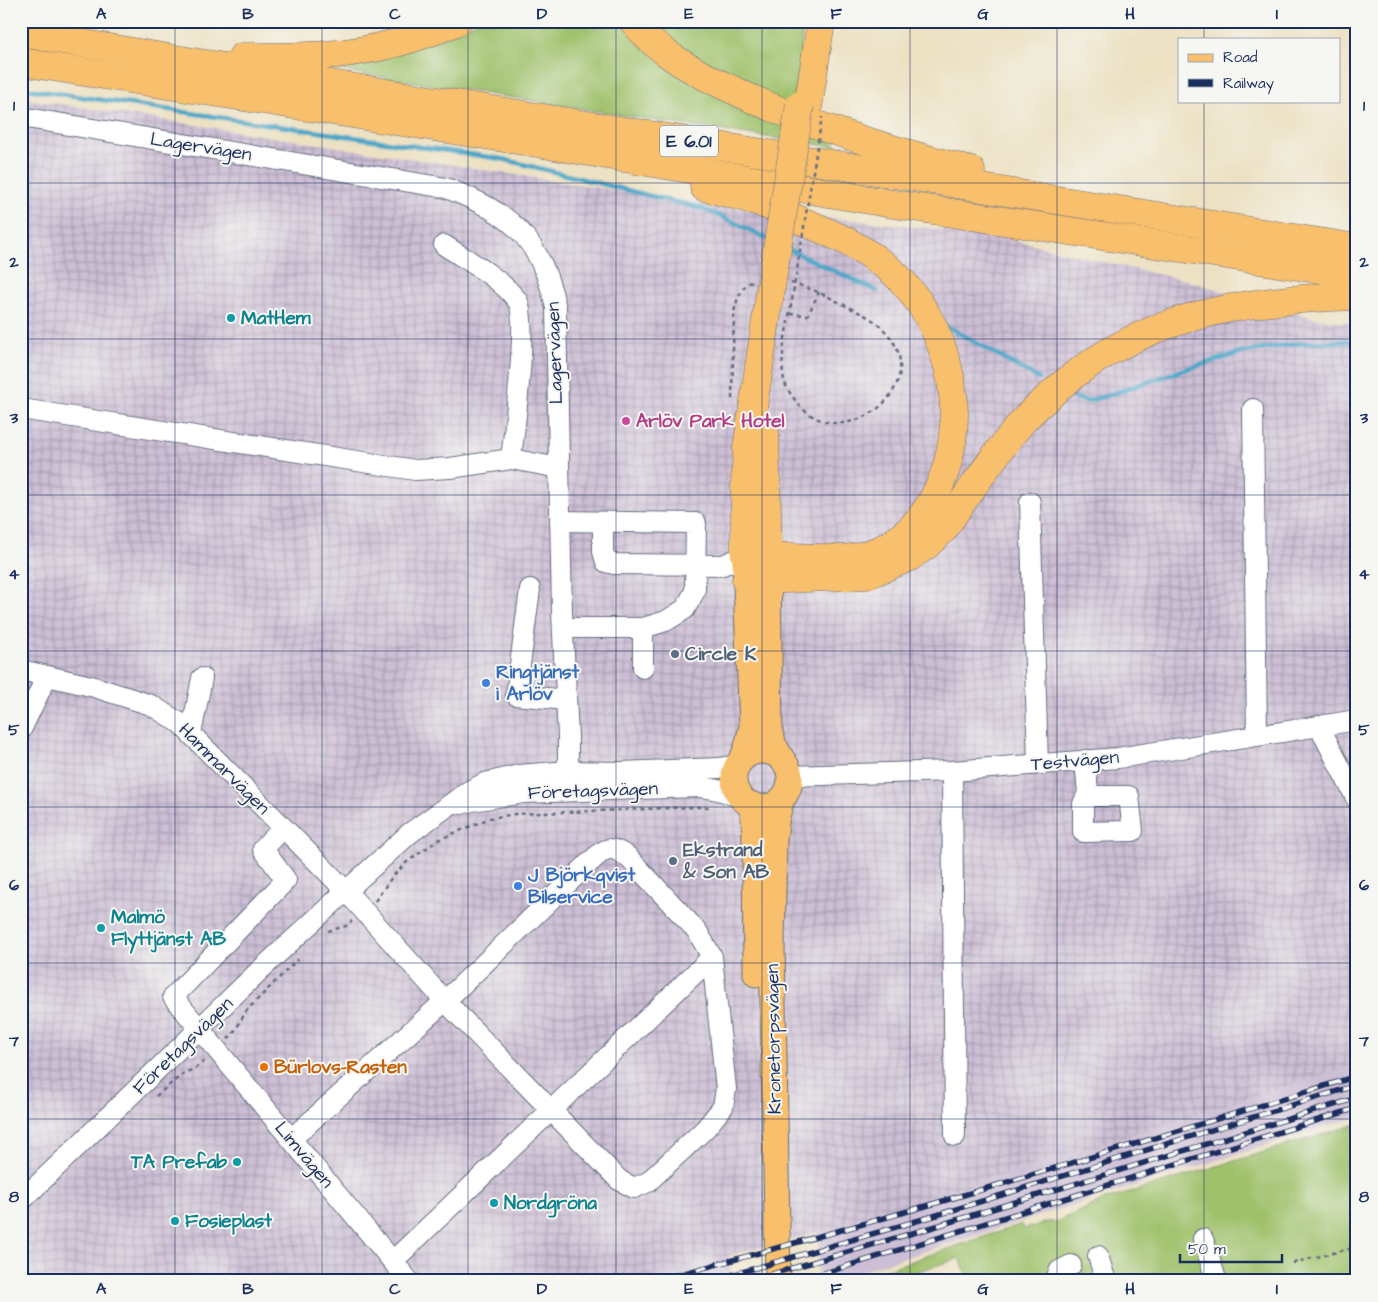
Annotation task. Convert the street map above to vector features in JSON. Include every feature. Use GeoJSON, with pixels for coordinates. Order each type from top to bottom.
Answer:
{"type":"FeatureCollection","features":[{"type":"Feature","properties":{"kind":"highway"},"geometry":{"type":"LineString","coordinates":[[162,57],[328,55],[379,47],[432,32],[458,21]]}},
{"type":"Feature","properties":{"kind":"highway"},"geometry":{"type":"LineString","coordinates":[[634,21],[646,36],[670,57],[703,76],[782,113],[828,130],[879,145],[1108,208]]}},
{"type":"Feature","properties":{"kind":"highway"},"geometry":{"type":"LineString","coordinates":[[810,21],[810,110]]}},
{"type":"Feature","properties":{"kind":"highway"},"geometry":{"type":"LineString","coordinates":[[756,568],[764,438],[779,294],[810,110],[821,21]]}},
{"type":"Feature","properties":{"kind":"highway","name":"E 6.01"},"geometry":{"type":"LineString","coordinates":[[21,33],[1357,248]]}},
{"type":"Feature","properties":{"kind":"highway","name":"E 6.01"},"geometry":{"type":"LineString","coordinates":[[21,62],[543,144],[888,203],[1357,275]]}},
{"type":"Feature","properties":{"kind":"highway"},"geometry":{"type":"LineString","coordinates":[[543,144],[759,202],[816,226],[861,250],[891,270],[920,303],[934,330],[944,354],[951,381],[953,394],[952,445],[947,466],[936,495],[920,519],[900,538],[881,550],[857,558],[756,568]]}},
{"type":"Feature","properties":{"kind":"highway"},"geometry":{"type":"LineString","coordinates":[[756,568],[867,575],[910,557],[927,546],[943,530],[1024,419],[1058,387],[1092,361],[1130,339],[1171,322],[1218,310],[1272,301],[1357,296]]}},
{"type":"Feature","properties":{"kind":"main road"},"geometry":{"type":"LineString","coordinates":[[756,568],[770,733],[785,778],[775,804],[767,806],[747,801],[736,788],[734,777],[739,762],[748,747],[752,726],[756,568]]}},
{"type":"Feature","properties":{"kind":"main road"},"geometry":{"type":"LineString","coordinates":[[739,762],[751,752],[762,750],[773,752],[785,778]]}},
{"type":"Feature","properties":{"kind":"main road","name":"Kronetorpsvägen"},"geometry":{"type":"LineString","coordinates":[[778,1281],[772,946],[774,840],[785,778]]}},
{"type":"Feature","properties":{"kind":"main road","name":"Kronetorpsvägen"},"geometry":{"type":"LineString","coordinates":[[747,801],[754,819],[756,841],[755,951],[766,1281]]}},
{"type":"Feature","properties":{"kind":"street","name":"Lagervägen"},"geometry":{"type":"LineString","coordinates":[[21,117],[446,188],[465,195],[495,211],[518,230],[536,251],[552,290],[556,308],[560,521],[569,781]]}},
{"type":"Feature","properties":{"kind":"street"},"geometry":{"type":"LineString","coordinates":[[444,245],[498,281],[518,301],[522,329],[519,388],[511,459]]}},
{"type":"Feature","properties":{"kind":"street"},"geometry":{"type":"LineString","coordinates":[[21,409],[415,470],[450,468],[511,459],[559,468]]}},
{"type":"Feature","properties":{"kind":"street"},"geometry":{"type":"LineString","coordinates":[[1253,409],[1257,736]]}},
{"type":"Feature","properties":{"kind":"street"},"geometry":{"type":"LineString","coordinates":[[1030,502],[1038,764]]}},
{"type":"Feature","properties":{"kind":"street"},"geometry":{"type":"LineString","coordinates":[[560,521],[696,523],[694,591],[685,609],[666,621],[643,628],[563,628]]}},
{"type":"Feature","properties":{"kind":"street"},"geometry":{"type":"LineString","coordinates":[[603,522],[603,552],[606,562],[614,564],[723,565],[756,568]]}},
{"type":"Feature","properties":{"kind":"street"},"geometry":{"type":"LineString","coordinates":[[530,589],[516,695],[566,700]]}},
{"type":"Feature","properties":{"kind":"street"},"geometry":{"type":"LineString","coordinates":[[643,628],[643,668]]}},
{"type":"Feature","properties":{"kind":"street","name":"Hammarvägen"},"geometry":{"type":"LineString","coordinates":[[21,670],[91,686],[151,705],[180,723],[346,892]]}},
{"type":"Feature","properties":{"kind":"street"},"geometry":{"type":"LineString","coordinates":[[21,730],[47,676]]}},
{"type":"Feature","properties":{"kind":"street"},"geometry":{"type":"LineString","coordinates":[[191,734],[202,678]]}},
{"type":"Feature","properties":{"kind":"street","name":"Testvägen"},"geometry":{"type":"LineString","coordinates":[[785,778],[952,770],[1118,758],[1357,720]]}},
{"type":"Feature","properties":{"kind":"street"},"geometry":{"type":"LineString","coordinates":[[1319,726],[1357,800]]}},
{"type":"Feature","properties":{"kind":"street"},"geometry":{"type":"LineString","coordinates":[[1085,760],[1087,796]]}},
{"type":"Feature","properties":{"kind":"street","name":"Företagsvägen"},"geometry":{"type":"LineString","coordinates":[[569,781],[621,772],[718,768],[739,762]]}},
{"type":"Feature","properties":{"kind":"street"},"geometry":{"type":"LineString","coordinates":[[952,770],[955,1136]]}},
{"type":"Feature","properties":{"kind":"street","name":"Företagsvägen"},"geometry":{"type":"LineString","coordinates":[[27,1206],[259,971],[410,833],[469,791],[485,783],[518,775],[569,781],[717,789],[729,792],[747,801]]}},
{"type":"Feature","properties":{"kind":"street","name":"Limvägen"},"geometry":{"type":"LineString","coordinates":[[284,828],[263,849],[286,880],[173,997],[410,1281]]}},
{"type":"Feature","properties":{"kind":"street"},"geometry":{"type":"LineString","coordinates":[[291,1139],[445,1001],[590,862],[605,849],[615,848],[627,856],[697,931],[712,956],[726,1089],[723,1107],[705,1129],[648,1182],[634,1188],[618,1180],[445,1001],[346,892]]}},
{"type":"Feature","properties":{"kind":"street"},"geometry":{"type":"LineString","coordinates":[[393,1261],[712,956]]}},
{"type":"Feature","properties":{"kind":"street"},"geometry":{"type":"LineString","coordinates":[[1203,1239],[1215,1276],[1214,1281]]}},
{"type":"Feature","properties":{"kind":"street"},"geometry":{"type":"LineString","coordinates":[[1098,1256],[1106,1281]]}},
{"type":"Feature","properties":{"kind":"street"},"geometry":{"type":"LineString","coordinates":[[1056,1281],[1059,1271],[1071,1265]]}},
{"type":"Feature","properties":{"kind":"path"},"geometry":{"type":"LineString","coordinates":[[779,294],[803,286],[819,292],[867,317],[878,324],[892,338],[897,348],[900,363],[897,383],[885,402],[874,411],[854,421],[841,423],[828,421],[816,418],[804,410],[791,397],[784,380],[779,294],[810,110]]}},
{"type":"Feature","properties":{"kind":"path"},"geometry":{"type":"LineString","coordinates":[[732,406],[734,312],[738,297],[745,286],[779,294],[808,315],[819,292]]}},
{"type":"Feature","properties":{"kind":"path"},"geometry":{"type":"LineString","coordinates":[[328,931],[346,926],[377,899],[392,877],[407,862],[438,840],[490,818],[542,813],[708,807],[714,802],[717,789]]}},
{"type":"Feature","properties":{"kind":"path"},"geometry":{"type":"LineString","coordinates":[[150,1101],[217,1050],[233,1034],[247,1010],[303,955]]}},
{"type":"Feature","properties":{"kind":"path"},"geometry":{"type":"LineString","coordinates":[[21,1224],[27,1206]]}},
{"type":"Feature","properties":{"kind":"path"},"geometry":{"type":"LineString","coordinates":[[1292,1264],[1357,1247]]}},
{"type":"Feature","properties":{"kind":"shaded area"},"geometry":{"type":"Polygon","coordinates":[[[21,98],[717,206],[994,235],[1185,280],[1314,318],[1357,324],[1357,1065],[819,1232],[634,1281],[21,1281],[21,98]]]}},
{"type":"Feature","properties":{"kind":"shaded area"},"geometry":{"type":"Polygon","coordinates":[[[1357,1065],[1357,1117],[829,1281],[817,1281],[819,1232],[1357,1065]]]}},
{"type":"Feature","properties":{"kind":"shaded area"},"geometry":{"type":"Polygon","coordinates":[[[730,1255],[731,1281],[634,1281],[730,1255]]]}},
{"type":"Feature","properties":{"kind":"green space"},"geometry":{"type":"Polygon","coordinates":[[[479,21],[625,21],[842,148],[318,67],[428,43],[479,21]]]}},
{"type":"Feature","properties":{"kind":"green space"},"geometry":{"type":"Polygon","coordinates":[[[643,21],[803,21],[800,63],[792,110],[735,85],[643,21]]]}},
{"type":"Feature","properties":{"kind":"green space"},"geometry":{"type":"Polygon","coordinates":[[[1357,1124],[1357,1281],[969,1281],[960,1258],[887,1281],[852,1281],[1022,1224],[1024,1229],[1051,1221],[1053,1223],[1105,1200],[1357,1124]]]}},
{"type":"Feature","properties":{"kind":"waterway"},"geometry":{"type":"LineString","coordinates":[[21,88],[502,159],[703,209],[770,240]]}},
{"type":"Feature","properties":{"kind":"waterway"},"geometry":{"type":"LineString","coordinates":[[786,248],[877,291]]}},
{"type":"Feature","properties":{"kind":"waterway"},"geometry":{"type":"LineString","coordinates":[[945,325],[1039,379]]}},
{"type":"Feature","properties":{"kind":"waterway"},"geometry":{"type":"LineString","coordinates":[[1071,397],[1087,401],[1103,397],[1244,352],[1302,343],[1357,341]]}},
{"type":"Feature","properties":{"kind":"railway"},"geometry":{"type":"LineString","coordinates":[[654,1281],[919,1208],[1357,1076]]}},
{"type":"Feature","properties":{"kind":"railway"},"geometry":{"type":"LineString","coordinates":[[711,1281],[937,1215],[1357,1085]]}},
{"type":"Feature","properties":{"kind":"railway"},"geometry":{"type":"LineString","coordinates":[[748,1281],[930,1228],[1357,1098]]}},
{"type":"Feature","properties":{"kind":"railway"},"geometry":{"type":"LineString","coordinates":[[799,1281],[1357,1108]]}},
{"type":"Feature","properties":{"kind":"place","name":"MatHem"},"geometry":{"type":"Point","coordinates":[231,318]}},
{"type":"Feature","properties":{"kind":"place","name":"Arlöv Park Hotel"},"geometry":{"type":"Point","coordinates":[626,421]}},
{"type":"Feature","properties":{"kind":"place","name":"Circle K"},"geometry":{"type":"Point","coordinates":[675,654]}},
{"type":"Feature","properties":{"kind":"place","name":"Ringtjänst i Arlöv"},"geometry":{"type":"Point","coordinates":[486,683]}},
{"type":"Feature","properties":{"kind":"place","name":"Ekstrand & Son AB"},"geometry":{"type":"Point","coordinates":[673,861]}},
{"type":"Feature","properties":{"kind":"place","name":"J Björkqvist Bilservice"},"geometry":{"type":"Point","coordinates":[518,886]}},
{"type":"Feature","properties":{"kind":"place","name":"Malmö Flyttjänst AB"},"geometry":{"type":"Point","coordinates":[101,928]}},
{"type":"Feature","properties":{"kind":"place","name":"Bürlovs-Rasten"},"geometry":{"type":"Point","coordinates":[264,1067]}},
{"type":"Feature","properties":{"kind":"place","name":"TA Prefab"},"geometry":{"type":"Point","coordinates":[237,1162]}},
{"type":"Feature","properties":{"kind":"place","name":"Nordgröna"},"geometry":{"type":"Point","coordinates":[494,1203]}},
{"type":"Feature","properties":{"kind":"place","name":"Fosieplast"},"geometry":{"type":"Point","coordinates":[175,1221]}}]}
